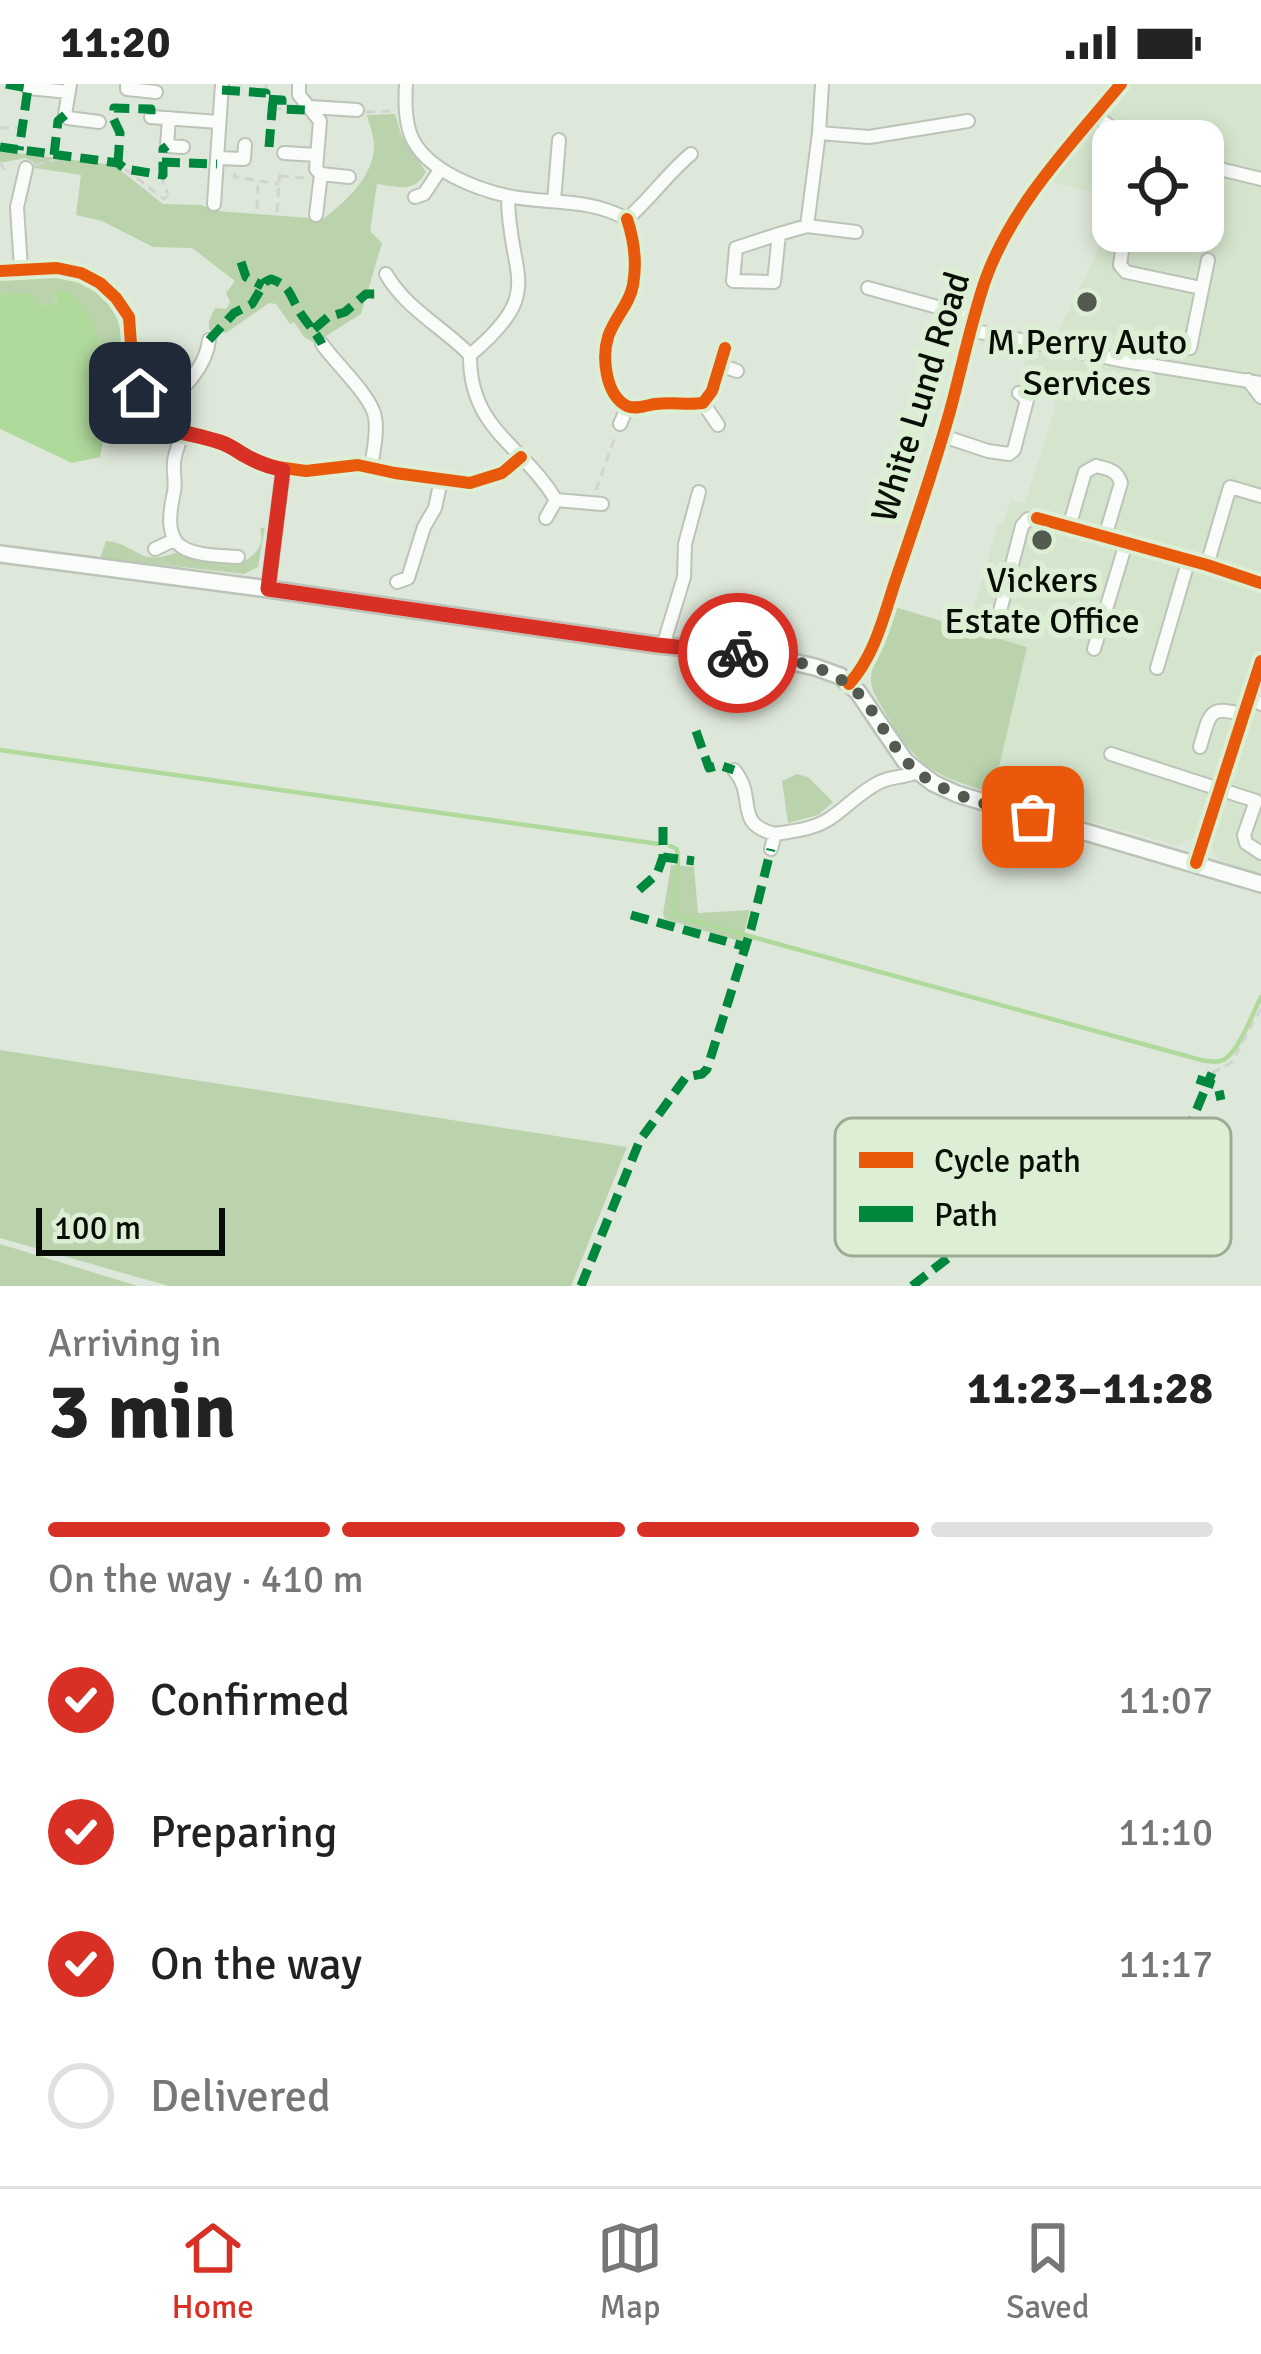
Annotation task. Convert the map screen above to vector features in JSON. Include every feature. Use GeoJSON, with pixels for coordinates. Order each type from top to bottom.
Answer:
{"type":"FeatureCollection","features":[{"type":"Feature","properties":{"kind":"main road"},"geometry":{"type":"LineString","coordinates":[[0,554],[663,646],[761,655],[815,667],[849,684],[917,772],[956,794],[1261,884]]}},
{"type":"Feature","properties":{"kind":"street"},"geometry":{"type":"LineString","coordinates":[[214,204],[222,84]]}},
{"type":"Feature","properties":{"kind":"street"},"geometry":{"type":"LineString","coordinates":[[299,84],[298,95],[320,121],[316,215]]}},
{"type":"Feature","properties":{"kind":"street"},"geometry":{"type":"LineString","coordinates":[[406,84],[413,140],[440,170],[508,196],[598,205],[627,220],[633,237],[634,281],[607,340],[606,358],[610,386],[628,406],[703,403],[712,392],[725,349]]}},
{"type":"Feature","properties":{"kind":"street"},"geometry":{"type":"LineString","coordinates":[[807,226],[822,84]]}},
{"type":"Feature","properties":{"kind":"street","name":"White Lund Road"},"geometry":{"type":"LineString","coordinates":[[849,684],[868,661],[943,436],[994,260],[1014,219],[1117,86]]}},
{"type":"Feature","properties":{"kind":"street"},"geometry":{"type":"LineString","coordinates":[[127,87],[156,92]]}},
{"type":"Feature","properties":{"kind":"street"},"geometry":{"type":"LineString","coordinates":[[28,88],[70,88],[64,115],[99,122]]}},
{"type":"Feature","properties":{"kind":"street"},"geometry":{"type":"LineString","coordinates":[[310,107],[357,110]]}},
{"type":"Feature","properties":{"kind":"street"},"geometry":{"type":"LineString","coordinates":[[1096,116],[1101,120]]}},
{"type":"Feature","properties":{"kind":"street"},"geometry":{"type":"LineString","coordinates":[[151,117],[219,122]]}},
{"type":"Feature","properties":{"kind":"street"},"geometry":{"type":"LineString","coordinates":[[170,118],[167,146],[183,147]]}},
{"type":"Feature","properties":{"kind":"street"},"geometry":{"type":"LineString","coordinates":[[819,133],[869,137],[968,121]]}},
{"type":"Feature","properties":{"kind":"street"},"geometry":{"type":"LineString","coordinates":[[554,201],[558,136]]}},
{"type":"Feature","properties":{"kind":"street"},"geometry":{"type":"LineString","coordinates":[[217,158],[244,159],[245,145]]}},
{"type":"Feature","properties":{"kind":"street"},"geometry":{"type":"LineString","coordinates":[[627,220],[693,150]]}},
{"type":"Feature","properties":{"kind":"street"},"geometry":{"type":"LineString","coordinates":[[282,153],[317,155]]}},
{"type":"Feature","properties":{"kind":"street"},"geometry":{"type":"LineString","coordinates":[[3,169],[25,174],[17,207],[21,269]]}},
{"type":"Feature","properties":{"kind":"street"},"geometry":{"type":"LineString","coordinates":[[421,197],[440,170]]}},
{"type":"Feature","properties":{"kind":"street"},"geometry":{"type":"LineString","coordinates":[[1224,170],[1261,179]]}},
{"type":"Feature","properties":{"kind":"street"},"geometry":{"type":"LineString","coordinates":[[320,177],[349,177]]}},
{"type":"Feature","properties":{"kind":"street"},"geometry":{"type":"LineString","coordinates":[[470,356],[506,320],[516,300],[520,277],[508,224],[508,196]]}},
{"type":"Feature","properties":{"kind":"street"},"geometry":{"type":"LineString","coordinates":[[779,234],[775,282],[733,280],[736,248],[779,234],[807,226],[856,232]]}},
{"type":"Feature","properties":{"kind":"street"},"geometry":{"type":"LineString","coordinates":[[1122,252],[1120,265],[1126,272],[1201,288]]}},
{"type":"Feature","properties":{"kind":"street"},"geometry":{"type":"LineString","coordinates":[[1190,348],[1208,260]]}},
{"type":"Feature","properties":{"kind":"street"},"geometry":{"type":"LineString","coordinates":[[0,272],[57,268],[100,283],[129,317],[134,371],[140,393],[155,415],[166,427],[219,441],[263,465],[317,471],[343,465],[457,483],[485,480],[521,458]]}},
{"type":"Feature","properties":{"kind":"street"},"geometry":{"type":"LineString","coordinates":[[386,284],[470,356],[484,418],[545,482],[556,500]]}},
{"type":"Feature","properties":{"kind":"street"},"geometry":{"type":"LineString","coordinates":[[866,288],[972,324],[1125,361],[1255,382],[1261,397]]}},
{"type":"Feature","properties":{"kind":"street"},"geometry":{"type":"LineString","coordinates":[[155,415],[187,383],[208,353],[209,340]]}},
{"type":"Feature","properties":{"kind":"street"},"geometry":{"type":"LineString","coordinates":[[322,344],[375,413],[371,468]]}},
{"type":"Feature","properties":{"kind":"street"},"geometry":{"type":"LineString","coordinates":[[323,374],[337,365]]}},
{"type":"Feature","properties":{"kind":"street"},"geometry":{"type":"LineString","coordinates":[[720,365],[737,371]]}},
{"type":"Feature","properties":{"kind":"street"},"geometry":{"type":"LineString","coordinates":[[943,436],[1009,454],[1027,400],[1019,393]]}},
{"type":"Feature","properties":{"kind":"street"},"geometry":{"type":"LineString","coordinates":[[703,403],[713,423]]}},
{"type":"Feature","properties":{"kind":"street"},"geometry":{"type":"LineString","coordinates":[[620,424],[628,406]]}},
{"type":"Feature","properties":{"kind":"street"},"geometry":{"type":"LineString","coordinates":[[182,434],[169,512],[174,540],[192,552],[230,553]]}},
{"type":"Feature","properties":{"kind":"street"},"geometry":{"type":"LineString","coordinates":[[1069,527],[1085,472],[1096,466],[1113,471],[1120,483],[1105,537]]}},
{"type":"Feature","properties":{"kind":"street"},"geometry":{"type":"LineString","coordinates":[[268,589],[283,470]]}},
{"type":"Feature","properties":{"kind":"street"},"geometry":{"type":"LineString","coordinates":[[408,582],[441,480]]}},
{"type":"Feature","properties":{"kind":"street"},"geometry":{"type":"LineString","coordinates":[[1207,565],[1230,487],[1261,496]]}},
{"type":"Feature","properties":{"kind":"street"},"geometry":{"type":"LineString","coordinates":[[663,646],[684,577],[685,544],[699,492]]}},
{"type":"Feature","properties":{"kind":"street"},"geometry":{"type":"LineString","coordinates":[[556,500],[596,500]]}},
{"type":"Feature","properties":{"kind":"street"},"geometry":{"type":"LineString","coordinates":[[546,518],[556,500]]}},
{"type":"Feature","properties":{"kind":"street"},"geometry":{"type":"LineString","coordinates":[[1000,610],[1022,526],[1036,518],[1261,583]]}},
{"type":"Feature","properties":{"kind":"street"},"geometry":{"type":"LineString","coordinates":[[1172,556],[1178,538]]}},
{"type":"Feature","properties":{"kind":"street"},"geometry":{"type":"LineString","coordinates":[[155,549],[174,540]]}},
{"type":"Feature","properties":{"kind":"street"},"geometry":{"type":"LineString","coordinates":[[1094,649],[1126,543]]}},
{"type":"Feature","properties":{"kind":"street"},"geometry":{"type":"LineString","coordinates":[[1157,668],[1189,560]]}},
{"type":"Feature","properties":{"kind":"street"},"geometry":{"type":"LineString","coordinates":[[1196,863],[1244,715],[1258,703],[1261,662]]}},
{"type":"Feature","properties":{"kind":"street"},"geometry":{"type":"LineString","coordinates":[[1200,747],[1216,709],[1244,715]]}},
{"type":"Feature","properties":{"kind":"street"},"geometry":{"type":"LineString","coordinates":[[1111,754],[1256,801]]}},
{"type":"Feature","properties":{"kind":"street"},"geometry":{"type":"LineString","coordinates":[[734,770],[745,783],[754,826],[776,834],[830,819],[873,786],[917,772]]}},
{"type":"Feature","properties":{"kind":"street"},"geometry":{"type":"LineString","coordinates":[[1261,784],[1244,836],[1261,853]]}},
{"type":"Feature","properties":{"kind":"street"},"geometry":{"type":"LineString","coordinates":[[771,849],[776,834]]}},
{"type":"Feature","properties":{"kind":"path"},"geometry":{"type":"LineString","coordinates":[[266,84],[266,93]]}},
{"type":"Feature","properties":{"kind":"path"},"geometry":{"type":"LineString","coordinates":[[272,108],[282,109]]}},
{"type":"Feature","properties":{"kind":"path"},"geometry":{"type":"LineString","coordinates":[[357,110],[406,110]]}},
{"type":"Feature","properties":{"kind":"path"},"geometry":{"type":"LineString","coordinates":[[0,128],[25,127]]}},
{"type":"Feature","properties":{"kind":"path"},"geometry":{"type":"LineString","coordinates":[[277,212],[282,153]]}},
{"type":"Feature","properties":{"kind":"path"},"geometry":{"type":"LineString","coordinates":[[25,174],[68,156]]}},
{"type":"Feature","properties":{"kind":"path"},"geometry":{"type":"LineString","coordinates":[[235,159],[235,177],[279,184]]}},
{"type":"Feature","properties":{"kind":"path"},"geometry":{"type":"LineString","coordinates":[[125,169],[164,199],[168,196],[163,175]]}},
{"type":"Feature","properties":{"kind":"path"},"geometry":{"type":"LineString","coordinates":[[280,176],[320,177]]}},
{"type":"Feature","properties":{"kind":"path"},"geometry":{"type":"LineString","coordinates":[[142,182],[163,183]]}},
{"type":"Feature","properties":{"kind":"path"},"geometry":{"type":"LineString","coordinates":[[257,209],[259,182]]}},
{"type":"Feature","properties":{"kind":"path"},"geometry":{"type":"LineString","coordinates":[[596,500],[620,424]]}},
{"type":"Feature","properties":{"kind":"path"},"geometry":{"type":"LineString","coordinates":[[1212,1073],[1231,1063],[1261,1009]]}},
{"type":"Feature","properties":{"kind":"shaded area"},"geometry":{"type":"Polygon","coordinates":[[[1132,84],[1261,84],[1261,876],[1226,863],[1211,848],[1190,839],[1175,845],[993,793],[1027,647],[968,627],[998,525],[1011,500],[1025,504],[1056,404],[1054,389],[1021,382],[1027,352],[982,342],[986,324],[1054,339],[1097,252],[1224,252],[1224,120],[1102,120],[1132,84]]]}},
{"type":"Feature","properties":{"kind":"shaded area"},"geometry":{"type":"Polygon","coordinates":[[[395,114],[401,134],[426,172],[411,186],[377,184],[370,231],[382,243],[361,314],[315,343],[294,322],[290,324],[276,304],[269,303],[226,333],[209,330],[215,308],[226,309],[230,302],[226,293],[235,281],[192,248],[153,247],[102,221],[76,215],[81,175],[35,168],[25,158],[0,163],[0,151],[114,165],[163,204],[323,219],[349,197],[369,168],[374,145],[367,115],[395,114]]]}},
{"type":"Feature","properties":{"kind":"shaded area"},"geometry":{"type":"Polygon","coordinates":[[[1092,131],[1092,191],[1049,182],[1092,131]]]}},
{"type":"Feature","properties":{"kind":"shaded area"},"geometry":{"type":"Polygon","coordinates":[[[61,277],[95,292],[116,318],[127,384],[143,417],[120,439],[103,439],[102,377],[63,290],[53,293],[58,303],[41,306],[9,292],[0,295],[0,280],[61,277]]]}},
{"type":"Feature","properties":{"kind":"shaded area"},"geometry":{"type":"Polygon","coordinates":[[[63,290],[89,315],[102,369],[100,426],[105,432],[100,457],[72,463],[0,429],[0,295],[31,294],[41,306],[58,303],[53,292],[63,290]]]}},
{"type":"Feature","properties":{"kind":"shaded area"},"geometry":{"type":"Polygon","coordinates":[[[265,527],[258,567],[244,574],[100,558],[106,541],[145,556],[175,553],[238,565],[256,551],[260,529],[265,527]]]}},
{"type":"Feature","properties":{"kind":"shaded area"},"geometry":{"type":"Polygon","coordinates":[[[895,607],[1027,647],[993,793],[928,767],[896,731],[875,696],[872,670],[895,607]]]}},
{"type":"Feature","properties":{"kind":"shaded area"},"geometry":{"type":"Polygon","coordinates":[[[797,774],[808,777],[833,802],[818,815],[788,823],[782,781],[797,774]]]}},
{"type":"Feature","properties":{"kind":"shaded area"},"geometry":{"type":"Polygon","coordinates":[[[671,865],[694,867],[698,913],[750,910],[742,942],[665,919],[671,865]]]}},
{"type":"Feature","properties":{"kind":"shaded area"},"geometry":{"type":"Polygon","coordinates":[[[0,1050],[627,1147],[571,1286],[169,1286],[0,1238],[0,1050]]]}},
{"type":"Feature","properties":{"kind":"shaded area"},"geometry":{"type":"Polygon","coordinates":[[[0,1244],[138,1286],[0,1286],[0,1244]]]}},
{"type":"Feature","properties":{"kind":"waterway"},"geometry":{"type":"LineString","coordinates":[[0,750],[659,844]]}},
{"type":"Feature","properties":{"kind":"waterway"},"geometry":{"type":"LineString","coordinates":[[670,846],[677,849],[676,916],[1196,1059],[1226,1058],[1261,997]]}},
{"type":"Feature","properties":{"kind":"marked path"},"geometry":{"type":"LineString","coordinates":[[6,84],[28,88],[19,150]]}},
{"type":"Feature","properties":{"kind":"marked path"},"geometry":{"type":"LineString","coordinates":[[222,90],[266,93],[265,99],[282,100],[282,109],[310,107]]}},
{"type":"Feature","properties":{"kind":"marked path"},"geometry":{"type":"LineString","coordinates":[[269,147],[273,99]]}},
{"type":"Feature","properties":{"kind":"marked path"},"geometry":{"type":"LineString","coordinates":[[118,163],[120,133],[114,108],[151,109],[151,117]]}},
{"type":"Feature","properties":{"kind":"marked path"},"geometry":{"type":"LineString","coordinates":[[54,155],[58,121],[65,115]]}},
{"type":"Feature","properties":{"kind":"marked path"},"geometry":{"type":"LineString","coordinates":[[0,147],[118,163],[125,169],[163,175],[167,146]]}},
{"type":"Feature","properties":{"kind":"marked path"},"geometry":{"type":"LineString","coordinates":[[162,162],[217,164]]}},
{"type":"Feature","properties":{"kind":"marked path"},"geometry":{"type":"LineString","coordinates":[[241,262],[246,277],[263,286]]}},
{"type":"Feature","properties":{"kind":"marked path"},"geometry":{"type":"LineString","coordinates":[[209,340],[234,313],[252,304],[271,279],[288,291],[322,344]]}},
{"type":"Feature","properties":{"kind":"marked path"},"geometry":{"type":"LineString","coordinates":[[314,329],[366,294],[381,294]]}},
{"type":"Feature","properties":{"kind":"marked path"},"geometry":{"type":"LineString","coordinates":[[696,731],[709,768],[719,765],[734,770]]}},
{"type":"Feature","properties":{"kind":"marked path"},"geometry":{"type":"LineString","coordinates":[[663,827],[663,857],[694,861]]}},
{"type":"Feature","properties":{"kind":"marked path"},"geometry":{"type":"LineString","coordinates":[[581,1286],[640,1140],[686,1077],[707,1069],[771,849]]}},
{"type":"Feature","properties":{"kind":"marked path"},"geometry":{"type":"LineString","coordinates":[[639,890],[657,874],[663,857]]}},
{"type":"Feature","properties":{"kind":"marked path"},"geometry":{"type":"LineString","coordinates":[[631,915],[746,947]]}},
{"type":"Feature","properties":{"kind":"marked path"},"geometry":{"type":"LineString","coordinates":[[1193,1118],[1212,1073]]}},
{"type":"Feature","properties":{"kind":"marked path"},"geometry":{"type":"LineString","coordinates":[[1197,1079],[1218,1086],[1221,1100]]}},
{"type":"Feature","properties":{"kind":"marked path"},"geometry":{"type":"LineString","coordinates":[[912,1286],[951,1256]]}},
{"type":"Feature","properties":{"kind":"cycle path"},"geometry":{"type":"LineString","coordinates":[[849,684],[873,647],[883,619],[998,251],[1045,176],[1121,84]]}},
{"type":"Feature","properties":{"kind":"cycle path"},"geometry":{"type":"LineString","coordinates":[[627,219],[634,277],[606,345],[607,375],[620,401],[634,408],[703,403],[712,391],[725,348]]}},
{"type":"Feature","properties":{"kind":"cycle path"},"geometry":{"type":"LineString","coordinates":[[0,271],[57,268],[100,283],[129,317],[133,372],[155,415],[182,434],[219,441],[263,465],[306,471],[358,465],[470,483],[502,473],[521,457]]}},
{"type":"Feature","properties":{"kind":"cycle path"},"geometry":{"type":"LineString","coordinates":[[1037,518],[1261,583]]}},
{"type":"Feature","properties":{"kind":"cycle path"},"geometry":{"type":"LineString","coordinates":[[1196,863],[1261,661]]}},
{"type":"Feature","properties":{"kind":"way so far"},"geometry":{"type":"LineString","coordinates":[[738,653],[840,676],[858,692],[917,772],[956,794],[1033,817]]}},
{"type":"Feature","properties":{"kind":"place","name":"M.Perry Auto Services"},"geometry":{"type":"Point","coordinates":[1087,302]}},
{"type":"Feature","properties":{"kind":"place","name":"Vickers Estate Office"},"geometry":{"type":"Point","coordinates":[1042,540]}},
{"type":"Feature","properties":{"kind":"route"},"geometry":{"type":"LineString","coordinates":[[140,393],[166,427],[219,441],[263,465],[283,470],[268,589],[738,653]]}}]}
